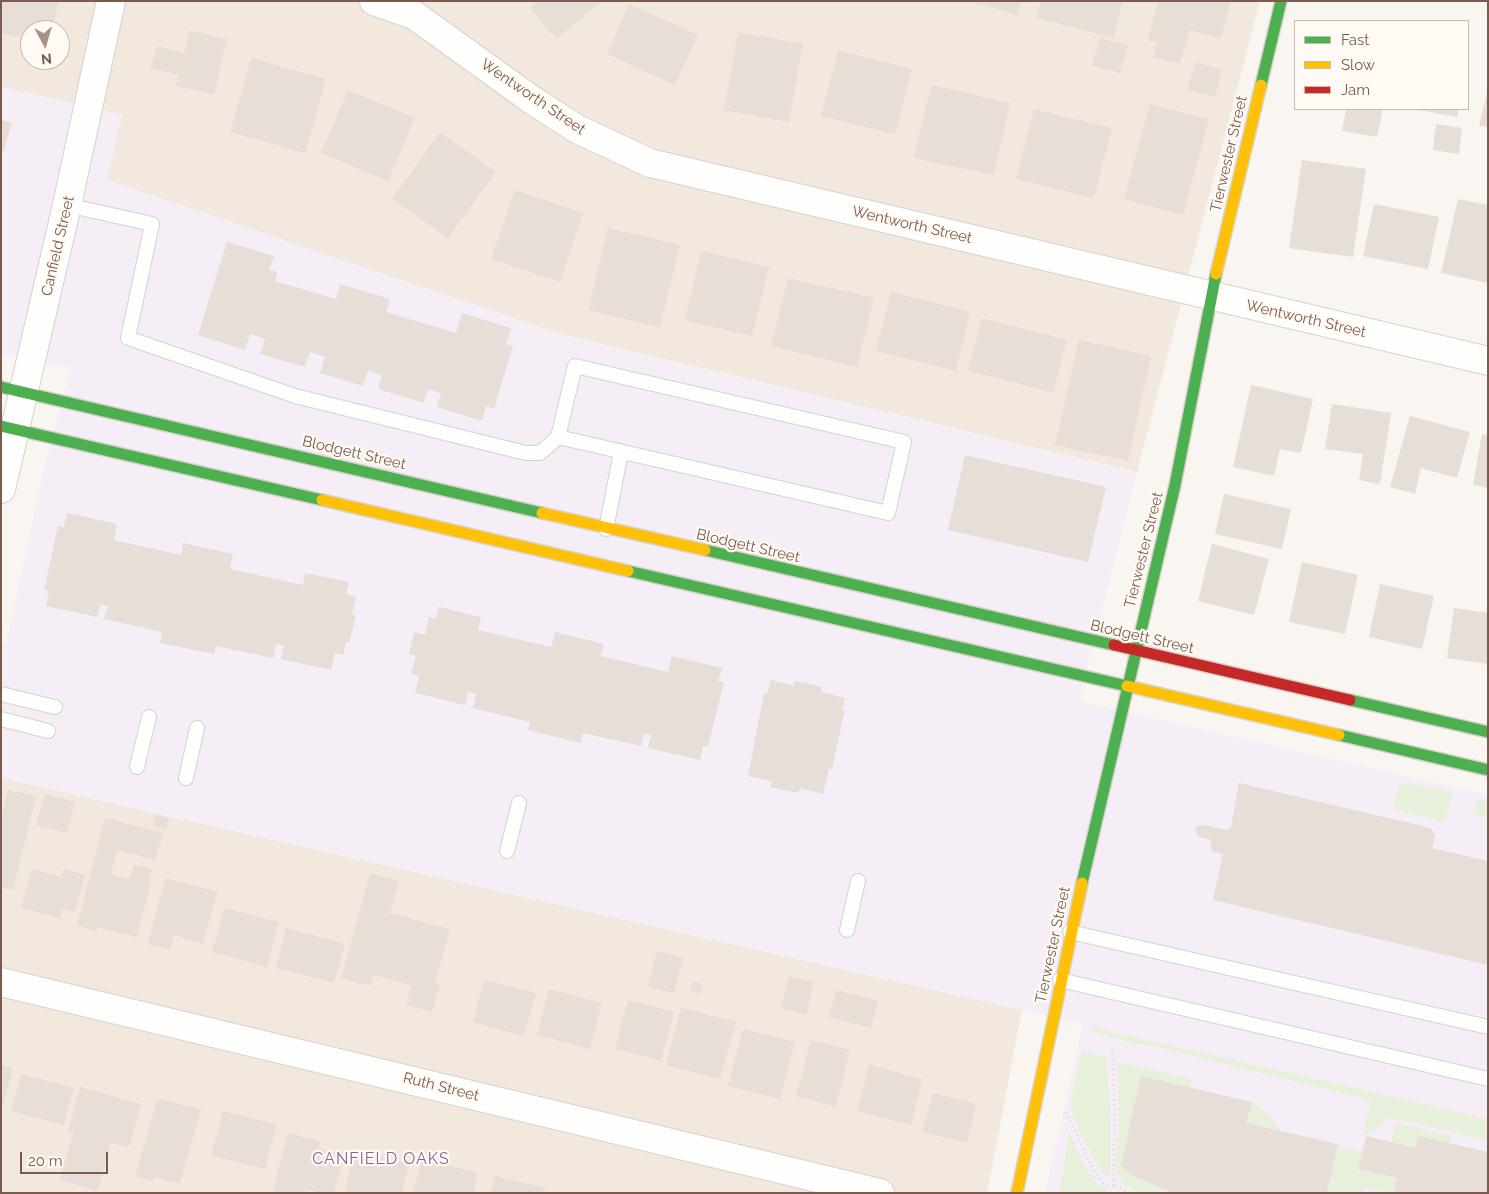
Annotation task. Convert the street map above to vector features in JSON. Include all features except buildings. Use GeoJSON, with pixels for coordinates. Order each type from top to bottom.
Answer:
{"type":"FeatureCollection","features":[{"type":"Feature","properties":{"kind":"main road","name":"Tierwester Street"},"geometry":{"type":"LineString","coordinates":[[1017,1193],[1070,932],[1175,485],[1211,297],[1281,1]]}},
{"type":"Feature","properties":{"kind":"main road","name":"Blodgett Street"},"geometry":{"type":"LineString","coordinates":[[13,389],[605,533],[1488,732]]}},
{"type":"Feature","properties":{"kind":"main road"},"geometry":{"type":"LineString","coordinates":[[8,427],[599,559],[1488,770]]}},
{"type":"Feature","properties":{"kind":"street","name":"Canfield Street"},"geometry":{"type":"LineString","coordinates":[[1,489],[13,389],[67,205],[111,1]]}},
{"type":"Feature","properties":{"kind":"street","name":"Wentworth Street"},"geometry":{"type":"LineString","coordinates":[[374,1],[419,8],[577,129],[650,163],[1488,361]]}},
{"type":"Feature","properties":{"kind":"street","name":"Ruth Street"},"geometry":{"type":"LineString","coordinates":[[1,982],[880,1193]]}},
{"type":"Feature","properties":{"kind":"lane"},"geometry":{"type":"LineString","coordinates":[[67,205],[152,224],[128,338],[295,396],[526,454],[540,453],[558,437],[575,366],[904,442],[888,513],[558,437]]}},
{"type":"Feature","properties":{"kind":"lane"},"geometry":{"type":"LineString","coordinates":[[605,533],[621,452]]}},
{"type":"Feature","properties":{"kind":"lane"},"geometry":{"type":"LineString","coordinates":[[1,694],[55,707]]}},
{"type":"Feature","properties":{"kind":"lane"},"geometry":{"type":"LineString","coordinates":[[137,767],[149,717]]}},
{"type":"Feature","properties":{"kind":"lane"},"geometry":{"type":"LineString","coordinates":[[1,719],[48,731]]}},
{"type":"Feature","properties":{"kind":"lane"},"geometry":{"type":"LineString","coordinates":[[186,778],[197,728]]}},
{"type":"Feature","properties":{"kind":"lane"},"geometry":{"type":"LineString","coordinates":[[507,851],[519,803]]}},
{"type":"Feature","properties":{"kind":"lane"},"geometry":{"type":"LineString","coordinates":[[847,930],[858,881]]}},
{"type":"Feature","properties":{"kind":"lane"},"geometry":{"type":"LineString","coordinates":[[1070,932],[1488,1027]]}},
{"type":"Feature","properties":{"kind":"lane"},"geometry":{"type":"LineString","coordinates":[[1060,980],[1488,1080]]}},
{"type":"Feature","properties":{"kind":"path"},"geometry":{"type":"LineString","coordinates":[[1113,1046],[1115,1130],[1113,1168],[1115,1187]]}},
{"type":"Feature","properties":{"kind":"path"},"geometry":{"type":"LineString","coordinates":[[1066,1112],[1096,1175],[1104,1184],[1130,1193]]}},
{"type":"Feature","properties":{"kind":"shaded area"},"geometry":{"type":"Polygon","coordinates":[[[1,1],[1260,1],[1137,472],[560,334],[106,180],[122,115],[1,87],[1,1]]]}},
{"type":"Feature","properties":{"kind":"shaded area"},"geometry":{"type":"Polygon","coordinates":[[[1,87],[122,115],[107,180],[560,334],[1137,472],[1079,701],[1488,795],[1488,1193],[1045,1193],[1083,1024],[1,778],[1,644],[6,645],[42,477],[70,368],[1,353],[1,87]]]}},
{"type":"Feature","properties":{"kind":"shaded area"},"geometry":{"type":"Polygon","coordinates":[[[1,778],[1022,1010],[987,1193],[1,1193],[1,778]]]}},
{"type":"Feature","properties":{"kind":"green space"},"geometry":{"type":"Polygon","coordinates":[[[1406,783],[1453,792],[1444,822],[1393,809],[1399,784],[1406,783]]]}},
{"type":"Feature","properties":{"kind":"green space"},"geometry":{"type":"Polygon","coordinates":[[[1478,798],[1488,801],[1488,818],[1474,815],[1478,798]]]}},
{"type":"Feature","properties":{"kind":"green space"},"geometry":{"type":"Polygon","coordinates":[[[1092,1027],[1488,1119],[1488,1140],[1387,1117],[1386,1123],[1363,1135],[1371,1100],[1156,1047],[1132,1043],[1092,1031],[1092,1027]]]}},
{"type":"Feature","properties":{"kind":"green space"},"geometry":{"type":"Polygon","coordinates":[[[1081,1051],[1106,1057],[1111,1116],[1110,1180],[1099,1167],[1087,1146],[1076,1124],[1071,1108],[1081,1051]]]}},
{"type":"Feature","properties":{"kind":"green space"},"geometry":{"type":"Polygon","coordinates":[[[1117,1062],[1192,1079],[1190,1088],[1121,1165],[1131,1175],[1168,1193],[1135,1191],[1126,1187],[1118,1177],[1115,1167],[1119,1128],[1117,1062]]]}},
{"type":"Feature","properties":{"kind":"green space"},"geometry":{"type":"Polygon","coordinates":[[[1252,1102],[1268,1113],[1280,1130],[1246,1123],[1252,1102]]]}},
{"type":"Feature","properties":{"kind":"green space"},"geometry":{"type":"Polygon","coordinates":[[[1396,1123],[1451,1136],[1449,1143],[1415,1148],[1391,1142],[1396,1123]]]}},
{"type":"Feature","properties":{"kind":"green space"},"geometry":{"type":"Polygon","coordinates":[[[1069,1131],[1085,1167],[1097,1183],[1113,1193],[1060,1193],[1069,1131]]]}},
{"type":"Feature","properties":{"kind":"green space"},"geometry":{"type":"Polygon","coordinates":[[[1338,1146],[1362,1152],[1358,1169],[1397,1178],[1394,1193],[1365,1188],[1364,1193],[1327,1193],[1338,1146]]]}},
{"type":"Feature","properties":{"kind":"traffic: fast"},"geometry":{"type":"LineString","coordinates":[[1261,85],[1281,1]]}},
{"type":"Feature","properties":{"kind":"traffic: fast"},"geometry":{"type":"LineString","coordinates":[[1082,883],[1175,485],[1216,274]]}},
{"type":"Feature","properties":{"kind":"traffic: fast"},"geometry":{"type":"LineString","coordinates":[[1,387],[542,513]]}},
{"type":"Feature","properties":{"kind":"traffic: fast"},"geometry":{"type":"LineString","coordinates":[[1,426],[322,500]]}},
{"type":"Feature","properties":{"kind":"traffic: fast"},"geometry":{"type":"LineString","coordinates":[[705,550],[1114,645]]}},
{"type":"Feature","properties":{"kind":"traffic: fast"},"geometry":{"type":"LineString","coordinates":[[628,571],[1127,686]]}},
{"type":"Feature","properties":{"kind":"traffic: fast"},"geometry":{"type":"LineString","coordinates":[[1350,700],[1488,732]]}},
{"type":"Feature","properties":{"kind":"traffic: fast"},"geometry":{"type":"LineString","coordinates":[[1339,735],[1488,770]]}},
{"type":"Feature","properties":{"kind":"traffic: slow"},"geometry":{"type":"LineString","coordinates":[[1216,274],[1261,85]]}},
{"type":"Feature","properties":{"kind":"traffic: slow"},"geometry":{"type":"LineString","coordinates":[[322,500],[628,571]]}},
{"type":"Feature","properties":{"kind":"traffic: slow"},"geometry":{"type":"LineString","coordinates":[[542,513],[705,550]]}},
{"type":"Feature","properties":{"kind":"traffic: slow"},"geometry":{"type":"LineString","coordinates":[[1127,686],[1339,735]]}},
{"type":"Feature","properties":{"kind":"traffic: slow"},"geometry":{"type":"LineString","coordinates":[[1017,1193],[1082,883]]}},
{"type":"Feature","properties":{"kind":"traffic: jam"},"geometry":{"type":"LineString","coordinates":[[1114,645],[1350,700]]}},
{"type":"Feature","properties":{"kind":"district","name":"CANFIELD OAKS"},"geometry":{"type":"Point","coordinates":[381,1159]}}]}
